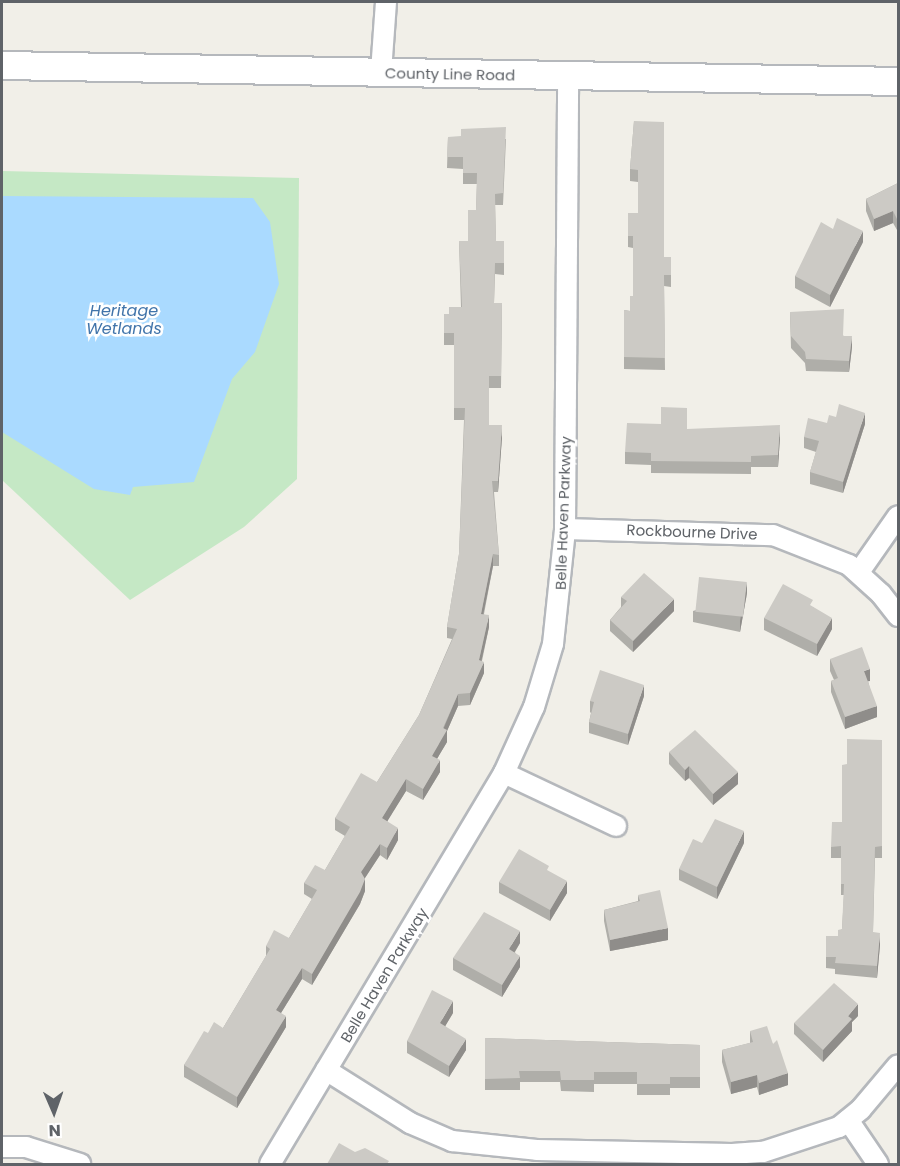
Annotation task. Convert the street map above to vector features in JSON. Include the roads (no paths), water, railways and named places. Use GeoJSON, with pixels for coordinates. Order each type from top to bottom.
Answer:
{"type":"FeatureCollection","features":[{"type":"Feature","properties":{"kind":"main road","name":"County Line Road"},"geometry":{"type":"LineString","coordinates":[[2,65],[898,81]]}},
{"type":"Feature","properties":{"kind":"street"},"geometry":{"type":"LineString","coordinates":[[381,72],[386,2]]}},
{"type":"Feature","properties":{"kind":"street","name":"Belle Haven Parkway"},"geometry":{"type":"LineString","coordinates":[[270,1164],[504,773],[534,707],[553,644],[565,529],[568,75]]}},
{"type":"Feature","properties":{"kind":"street"},"geometry":{"type":"LineString","coordinates":[[860,572],[898,516]]}},
{"type":"Feature","properties":{"kind":"street","name":"Rockbourne Drive"},"geometry":{"type":"LineString","coordinates":[[565,529],[773,535],[815,549],[860,572],[898,616]]}},
{"type":"Feature","properties":{"kind":"street"},"geometry":{"type":"LineString","coordinates":[[504,773],[616,826]]}},
{"type":"Feature","properties":{"kind":"street"},"geometry":{"type":"LineString","coordinates":[[326,1070],[410,1123],[452,1141],[484,1148],[763,1152],[807,1139],[848,1120],[887,1083],[898,1065]]}},
{"type":"Feature","properties":{"kind":"street"},"geometry":{"type":"LineString","coordinates":[[848,1120],[878,1164]]}},
{"type":"Feature","properties":{"kind":"street"},"geometry":{"type":"LineString","coordinates":[[2,1147],[26,1147],[80,1164]]}},
{"type":"Feature","properties":{"kind":"water","name":"Heritage Wetlands"},"geometry":{"type":"Polygon","coordinates":[[[2,196],[253,198],[270,222],[279,284],[255,352],[232,379],[194,482],[133,487],[130,495],[94,489],[2,432],[2,196]]]}}]}
